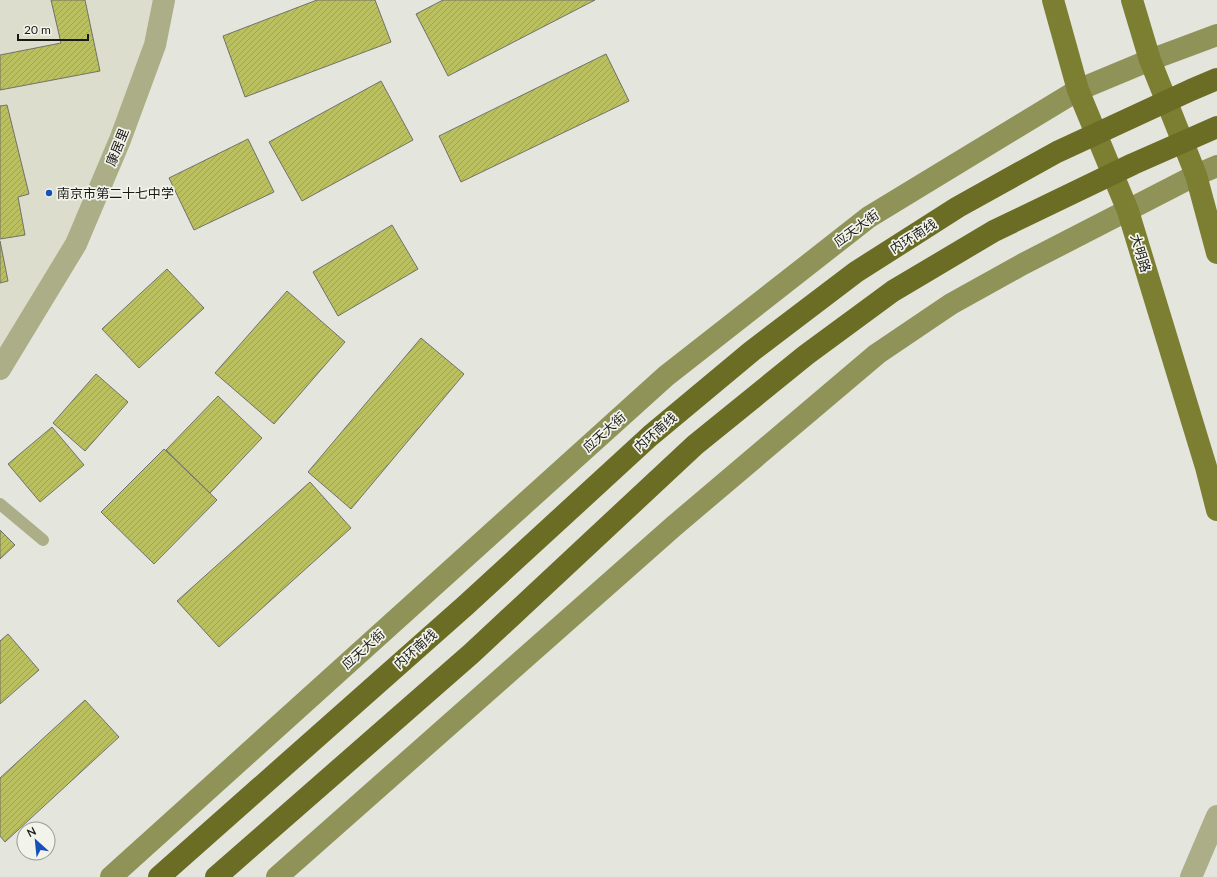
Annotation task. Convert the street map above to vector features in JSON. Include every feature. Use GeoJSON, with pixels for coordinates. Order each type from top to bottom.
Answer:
{"type":"FeatureCollection","features":[{"type":"Feature","properties":{"kind":"highway","name":"内环南线"},"geometry":{"type":"LineString","coordinates":[[159,877],[466,605],[650,436],[776,332],[856,272],[958,208],[1057,152],[1217,79]]}},
{"type":"Feature","properties":{"kind":"highway"},"geometry":{"type":"LineString","coordinates":[[216,877],[472,653],[695,445],[806,356],[893,291],[994,231],[1133,164],[1217,127]]}},
{"type":"Feature","properties":{"kind":"main road","name":"大明路"},"geometry":{"type":"LineString","coordinates":[[1053,0],[1078,90],[1128,211],[1206,467],[1217,510]]}},
{"type":"Feature","properties":{"kind":"main road"},"geometry":{"type":"LineString","coordinates":[[1132,0],[1150,60],[1196,175],[1217,253]]}},
{"type":"Feature","properties":{"kind":"main road","name":"应天大街"},"geometry":{"type":"LineString","coordinates":[[111,877],[666,376],[869,217],[1078,90],[1150,60],[1217,35]]}},
{"type":"Feature","properties":{"kind":"main road"},"geometry":{"type":"LineString","coordinates":[[277,877],[674,526],[877,354],[958,301],[1022,264],[1196,175],[1217,166]]}},
{"type":"Feature","properties":{"kind":"street","name":"康居里"},"geometry":{"type":"LineString","coordinates":[[0,369],[76,244],[120,140],[155,45],[164,0]]}},
{"type":"Feature","properties":{"kind":"street"},"geometry":{"type":"LineString","coordinates":[[1191,877],[1217,816]]}},
{"type":"Feature","properties":{"kind":"lane"},"geometry":{"type":"LineString","coordinates":[[0,504],[44,540]]}},
{"type":"Feature","properties":{"kind":"shaded area","name":"南京市第二十七中学"},"geometry":{"type":"Polygon","coordinates":[[[0,0],[164,0],[120,140],[0,369],[0,0]]]}},
{"type":"Feature","properties":{"kind":"building"},"geometry":{"type":"Polygon","coordinates":[[[51,0],[85,0],[100,71],[0,90],[0,55],[61,43],[51,0]]]}},
{"type":"Feature","properties":{"kind":"building"},"geometry":{"type":"Polygon","coordinates":[[[317,0],[375,0],[391,42],[245,97],[223,36],[317,0]]]}},
{"type":"Feature","properties":{"kind":"building"},"geometry":{"type":"Polygon","coordinates":[[[443,0],[595,0],[448,76],[416,14],[443,0]]]}},
{"type":"Feature","properties":{"kind":"building"},"geometry":{"type":"Polygon","coordinates":[[[606,54],[629,101],[461,182],[439,136],[606,54]]]}},
{"type":"Feature","properties":{"kind":"building"},"geometry":{"type":"Polygon","coordinates":[[[381,81],[413,140],[302,201],[269,142],[381,81]]]}},
{"type":"Feature","properties":{"kind":"building"},"geometry":{"type":"Polygon","coordinates":[[[7,105],[29,194],[18,197],[25,235],[0,239],[0,106],[7,105]]]}},
{"type":"Feature","properties":{"kind":"building"},"geometry":{"type":"Polygon","coordinates":[[[248,139],[274,192],[194,230],[169,178],[248,139]]]}},
{"type":"Feature","properties":{"kind":"building"},"geometry":{"type":"Polygon","coordinates":[[[392,225],[418,269],[338,316],[313,272],[392,225]]]}},
{"type":"Feature","properties":{"kind":"building"},"geometry":{"type":"Polygon","coordinates":[[[0,241],[8,281],[0,283],[0,241]]]}},
{"type":"Feature","properties":{"kind":"building"},"geometry":{"type":"Polygon","coordinates":[[[167,269],[204,308],[139,368],[102,329],[167,269]]]}},
{"type":"Feature","properties":{"kind":"building"},"geometry":{"type":"Polygon","coordinates":[[[287,291],[345,342],[274,424],[215,373],[287,291]]]}},
{"type":"Feature","properties":{"kind":"building"},"geometry":{"type":"Polygon","coordinates":[[[421,338],[464,374],[351,509],[308,472],[421,338]]]}},
{"type":"Feature","properties":{"kind":"building"},"geometry":{"type":"Polygon","coordinates":[[[96,374],[128,402],[85,451],[53,423],[96,374]]]}},
{"type":"Feature","properties":{"kind":"building"},"geometry":{"type":"Polygon","coordinates":[[[218,396],[262,438],[210,493],[166,450],[218,396]]]}},
{"type":"Feature","properties":{"kind":"building"},"geometry":{"type":"Polygon","coordinates":[[[52,427],[84,465],[40,502],[8,464],[52,427]]]}},
{"type":"Feature","properties":{"kind":"building"},"geometry":{"type":"Polygon","coordinates":[[[164,449],[217,500],[154,564],[101,512],[164,449]]]}},
{"type":"Feature","properties":{"kind":"building"},"geometry":{"type":"Polygon","coordinates":[[[310,482],[351,528],[219,647],[177,601],[310,482]]]}},
{"type":"Feature","properties":{"kind":"building"},"geometry":{"type":"Polygon","coordinates":[[[0,530],[15,545],[0,559],[0,530]]]}},
{"type":"Feature","properties":{"kind":"building"},"geometry":{"type":"Polygon","coordinates":[[[8,634],[39,670],[0,704],[0,641],[8,634]]]}},
{"type":"Feature","properties":{"kind":"building"},"geometry":{"type":"Polygon","coordinates":[[[85,700],[119,737],[28,821],[16,821],[16,832],[5,842],[0,836],[0,778],[85,700]]]}},
{"type":"Feature","properties":{"kind":"place","name":"南京市第二十七中学"},"geometry":{"type":"Point","coordinates":[49,193]}}]}
